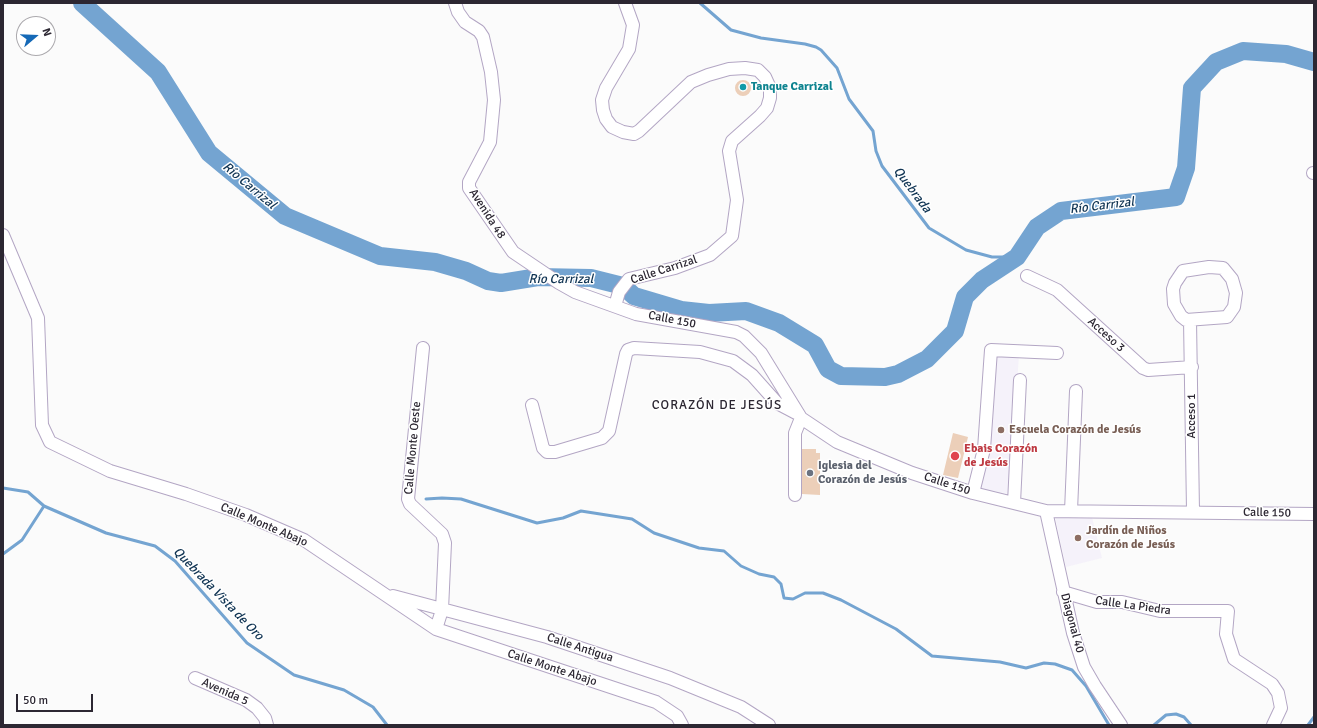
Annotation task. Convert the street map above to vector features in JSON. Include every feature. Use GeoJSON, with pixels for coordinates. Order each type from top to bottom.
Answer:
{"type":"FeatureCollection","features":[{"type":"Feature","properties":{"kind":"street","name":"Avenida 48"},"geometry":{"type":"LineString","coordinates":[[455,3],[458,12],[465,22],[479,31],[483,37],[491,72],[494,100],[490,142],[469,182],[469,188],[513,252],[575,292],[615,306]]}},
{"type":"Feature","properties":{"kind":"street","name":"Calle Carrizal"},"geometry":{"type":"LineString","coordinates":[[615,306],[619,292],[629,279],[675,268],[710,254],[732,236],[737,200],[729,151],[732,141],[767,108],[770,98],[770,88],[765,77],[758,70],[745,68],[729,69],[691,82],[634,134],[623,132],[612,127],[603,110],[602,100],[606,88],[629,49],[633,25],[625,3]]}},
{"type":"Feature","properties":{"kind":"street","name":"Calle Monte Abajo"},"geometry":{"type":"LineString","coordinates":[[3,235],[38,318],[42,425],[50,442],[110,471],[186,494],[246,515],[304,540],[436,629],[656,702],[677,716],[682,725]]}},
{"type":"Feature","properties":{"kind":"street"},"geometry":{"type":"LineString","coordinates":[[1209,267],[1223,268],[1232,279],[1235,286],[1236,300],[1230,313],[1227,317],[1190,320],[1181,316],[1174,304],[1173,289],[1178,276],[1183,271],[1190,269],[1209,267]]}},
{"type":"Feature","properties":{"kind":"street","name":"Acceso 3"},"geometry":{"type":"LineString","coordinates":[[1027,276],[1057,290],[1143,368],[1148,370],[1192,367]]}},
{"type":"Feature","properties":{"kind":"street","name":"Calle 150"},"geometry":{"type":"LineString","coordinates":[[615,306],[636,314],[736,332],[744,336],[761,353],[799,416],[837,442],[912,473],[973,493],[1046,511],[1314,514]]}},
{"type":"Feature","properties":{"kind":"street","name":"Acceso 1"},"geometry":{"type":"LineString","coordinates":[[1190,320],[1192,367],[1193,512]]}},
{"type":"Feature","properties":{"kind":"street","name":"Calle Monte Oeste"},"geometry":{"type":"LineString","coordinates":[[423,348],[408,499],[410,504],[442,534],[444,543],[442,610],[436,629]]}},
{"type":"Feature","properties":{"kind":"street"},"geometry":{"type":"LineString","coordinates":[[532,405],[543,448],[547,452],[555,452],[602,438],[609,431],[628,350],[634,348],[700,352],[733,361],[752,375],[777,403],[799,416],[795,433],[796,495]]}},
{"type":"Feature","properties":{"kind":"street"},"geometry":{"type":"LineString","coordinates":[[973,493],[984,450],[991,350],[1056,353]]}},
{"type":"Feature","properties":{"kind":"street"},"geometry":{"type":"LineString","coordinates":[[1014,504],[1020,380]]}},
{"type":"Feature","properties":{"kind":"street"},"geometry":{"type":"LineString","coordinates":[[1071,511],[1076,390]]}},
{"type":"Feature","properties":{"kind":"street","name":"Diagonal 40"},"geometry":{"type":"LineString","coordinates":[[1046,511],[1063,592],[1073,633],[1084,667],[1121,725]]}},
{"type":"Feature","properties":{"kind":"street","name":"Calle La Piedra"},"geometry":{"type":"LineString","coordinates":[[1063,592],[1097,602],[1122,602],[1160,611],[1228,610],[1226,634],[1234,659],[1272,684],[1278,693],[1281,708],[1273,725]]}},
{"type":"Feature","properties":{"kind":"street","name":"Calle Antigua"},"geometry":{"type":"LineString","coordinates":[[383,593],[547,637],[670,678],[741,707],[769,725]]}},
{"type":"Feature","properties":{"kind":"street","name":"Avenida 5"},"geometry":{"type":"LineString","coordinates":[[195,678],[246,700],[257,708],[265,718],[267,725]]}},
{"type":"Feature","properties":{"kind":"shaded area","name":"Escuela Corazón de Jesús"},"geometry":{"type":"Polygon","coordinates":[[[994,353],[1019,354],[1010,494],[977,488],[994,353]]]}},
{"type":"Feature","properties":{"kind":"shaded area","name":"Jardín de Niños Corazón de Jesús"},"geometry":{"type":"Polygon","coordinates":[[[1091,513],[1102,558],[1066,567],[1055,517],[1091,513]]]}},
{"type":"Feature","properties":{"kind":"building","name":"Tanque Carrizal"},"geometry":{"type":"Polygon","coordinates":[[[740,80],[746,80],[751,85],[749,94],[746,96],[740,96],[735,91],[735,85],[740,80]]]}},
{"type":"Feature","properties":{"kind":"building"},"geometry":{"type":"Polygon","coordinates":[[[953,433],[968,437],[958,478],[943,475],[953,433]]]}},
{"type":"Feature","properties":{"kind":"building"},"geometry":{"type":"Polygon","coordinates":[[[802,449],[816,449],[816,453],[820,453],[820,495],[802,494],[802,449]]]}},
{"type":"Feature","properties":{"kind":"waterway","name":"Río Carrizal"},"geometry":{"type":"LineString","coordinates":[[82,3],[158,72],[209,153],[285,216],[380,256],[435,262],[466,271],[488,281],[501,283],[538,277],[591,278],[623,286],[634,296],[681,310],[709,313],[746,311],[779,323],[815,345],[828,369],[841,376],[885,377],[898,374],[927,359],[955,331],[965,297],[982,280],[1017,257],[1037,227],[1061,211],[1176,197],[1186,168],[1192,88],[1216,62],[1243,51],[1286,54],[1314,62]]}},
{"type":"Feature","properties":{"kind":"waterway","name":"Quebrada"},"geometry":{"type":"LineString","coordinates":[[700,3],[731,30],[761,38],[805,44],[821,50],[837,68],[849,99],[873,131],[876,151],[882,166],[929,228],[966,250],[992,257],[1017,257]]}},
{"type":"Feature","properties":{"kind":"waterway","name":"Quebrada Vista de Oro"},"geometry":{"type":"LineString","coordinates":[[3,488],[28,492],[44,506],[106,533],[155,546],[175,561],[247,643],[294,675],[344,690],[373,707],[387,725]]}},
{"type":"Feature","properties":{"kind":"waterway"},"geometry":{"type":"LineString","coordinates":[[426,499],[461,499],[537,523],[563,518],[581,511],[632,519],[654,533],[699,548],[724,551],[741,566],[759,574],[774,577],[781,584],[784,598],[793,599],[805,593],[823,593],[841,600],[896,629],[932,656],[1000,662],[1026,668],[1044,663],[1055,664],[1072,670],[1086,686],[1109,725]]}},
{"type":"Feature","properties":{"kind":"waterway","name":"Quebrada"},"geometry":{"type":"LineString","coordinates":[[3,554],[22,540],[44,506]]}},
{"type":"Feature","properties":{"kind":"waterway"},"geometry":{"type":"LineString","coordinates":[[1154,725],[1166,715],[1176,714],[1184,717],[1191,725]]}},
{"type":"Feature","properties":{"kind":"waterway"},"geometry":{"type":"LineString","coordinates":[[1308,725],[1314,717]]}},
{"type":"Feature","properties":{"kind":"place","name":"Tanque Carrizal"},"geometry":{"type":"Point","coordinates":[743,87]}},
{"type":"Feature","properties":{"kind":"place","name":"Escuela Corazón de Jesús"},"geometry":{"type":"Point","coordinates":[1001,430]}},
{"type":"Feature","properties":{"kind":"place","name":"Ebais Corazón de Jesús"},"geometry":{"type":"Point","coordinates":[955,456]}},
{"type":"Feature","properties":{"kind":"place","name":"Iglesia del Corazón de Jesús"},"geometry":{"type":"Point","coordinates":[810,473]}},
{"type":"Feature","properties":{"kind":"place","name":"Jardín de Niños Corazón de Jesús"},"geometry":{"type":"Point","coordinates":[1078,538]}},
{"type":"Feature","properties":{"kind":"district","name":"CORAZÓN DE JESÚS"},"geometry":{"type":"Point","coordinates":[717,406]}}]}
